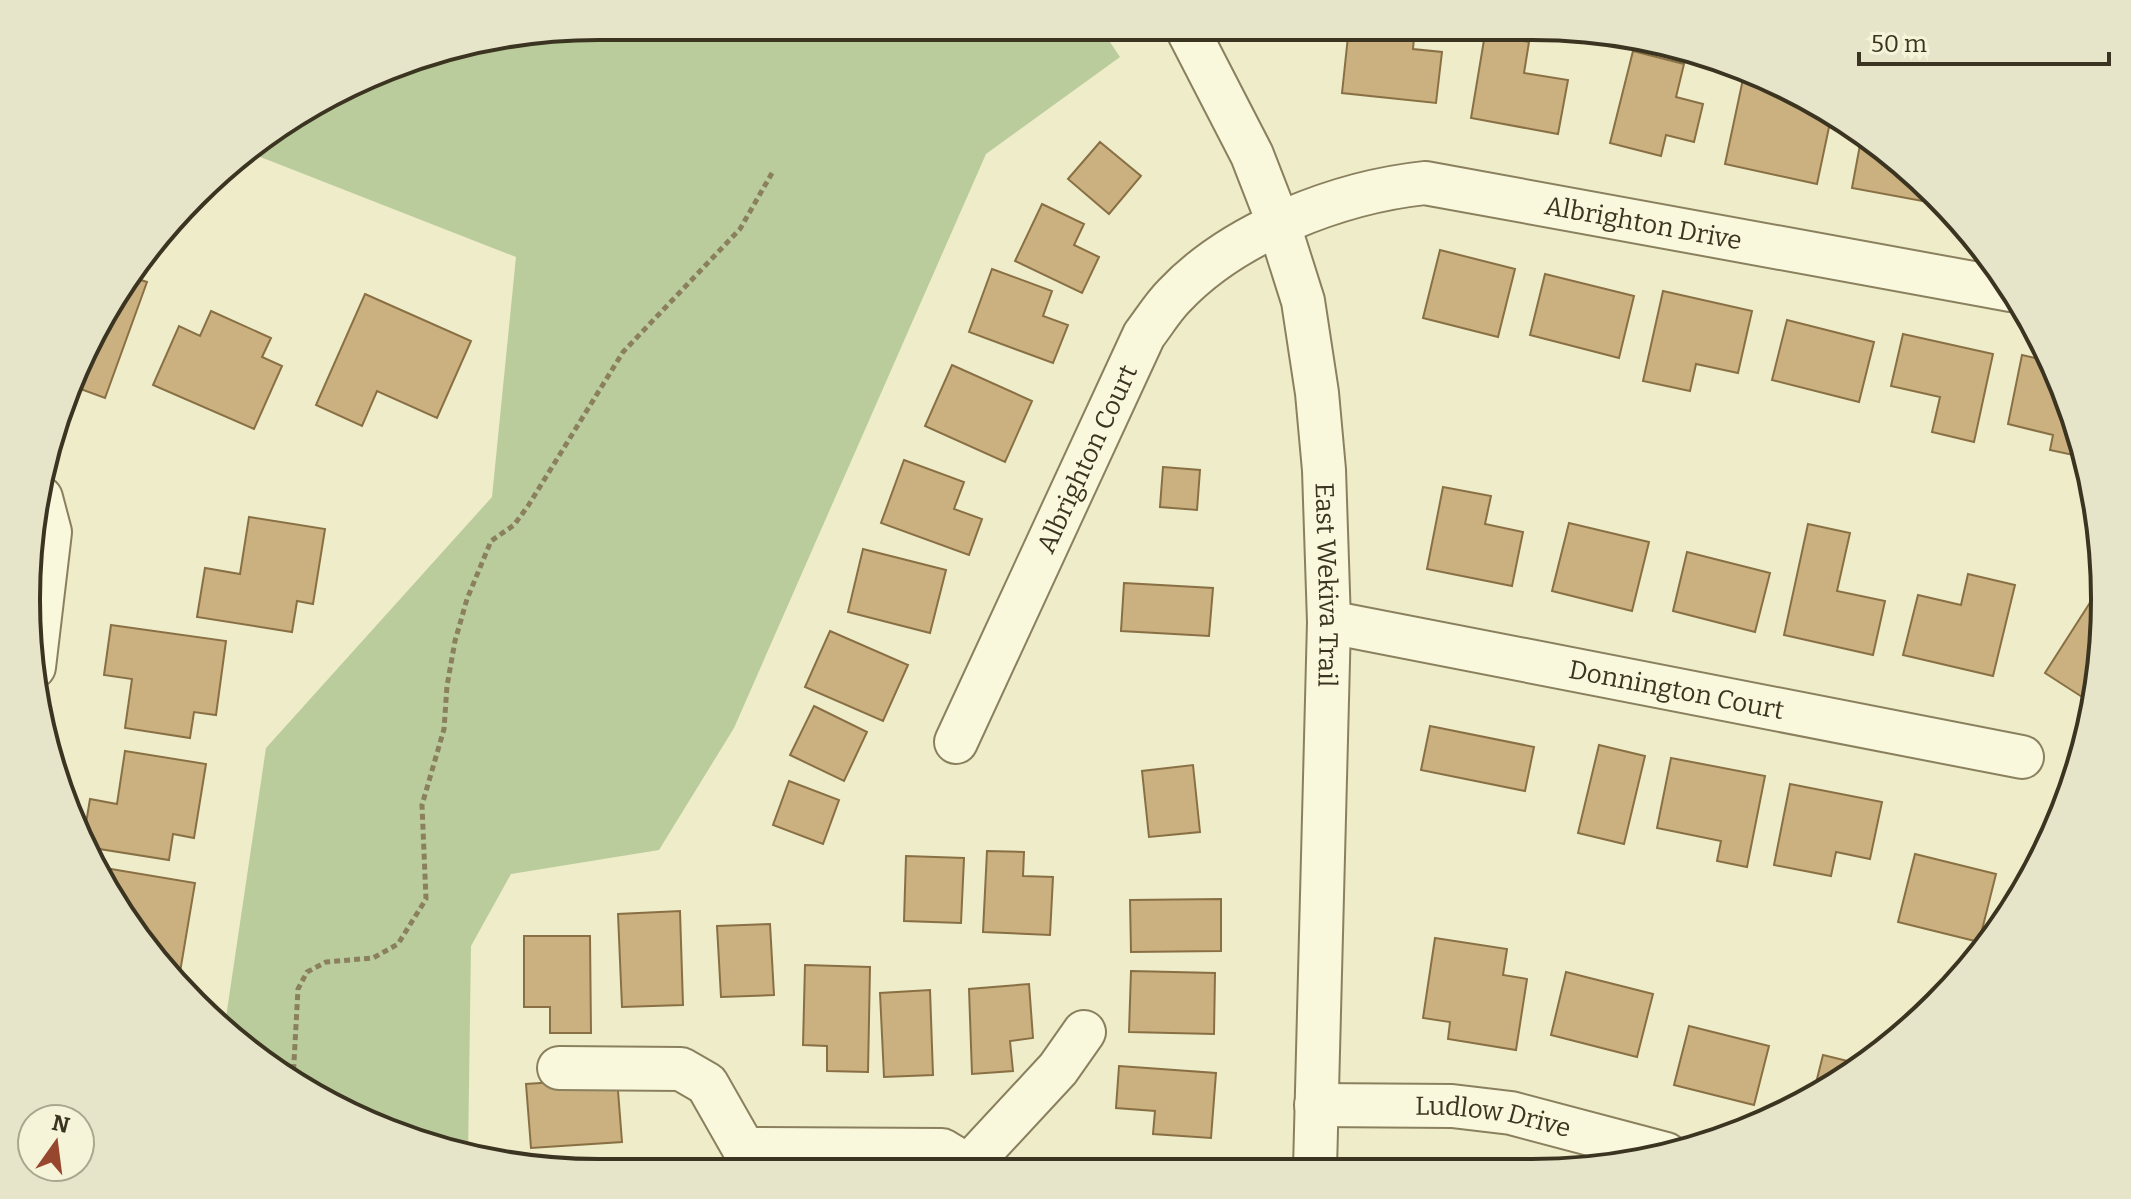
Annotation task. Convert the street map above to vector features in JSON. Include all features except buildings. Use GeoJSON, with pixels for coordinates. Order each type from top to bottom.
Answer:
{"type":"FeatureCollection","features":[{"type":"Feature","properties":{"kind":"street","name":"East Wekiva Trail"},"geometry":{"type":"LineString","coordinates":[[1193,40],[1252,155],[1278,222],[1303,301],[1317,393],[1324,470],[1329,622],[1315,1159]]}},
{"type":"Feature","properties":{"kind":"street","name":"Albrighton Drive"},"geometry":{"type":"LineString","coordinates":[[1278,222],[1377,188],[1425,183],[1485,191],[1996,287]]}},
{"type":"Feature","properties":{"kind":"street","name":"Albrighton Court"},"geometry":{"type":"LineString","coordinates":[[956,742],[1144,335],[1184,287],[1278,222]]}},
{"type":"Feature","properties":{"kind":"street"},"geometry":{"type":"LineString","coordinates":[[40,613],[50,532],[46,518]]}},
{"type":"Feature","properties":{"kind":"street","name":"Donnington Court"},"geometry":{"type":"LineString","coordinates":[[1329,622],[2022,757]]}},
{"type":"Feature","properties":{"kind":"street"},"geometry":{"type":"LineString","coordinates":[[980,1159],[1058,1069],[1084,1032]]}},
{"type":"Feature","properties":{"kind":"street"},"geometry":{"type":"LineString","coordinates":[[559,1068],[681,1069],[707,1084],[744,1149],[942,1150],[957,1159]]}},
{"type":"Feature","properties":{"kind":"street","name":"Ludlow Drive"},"geometry":{"type":"LineString","coordinates":[[1316,1105],[1452,1106],[1511,1113],[1642,1148]]}},
{"type":"Feature","properties":{"kind":"path"},"geometry":{"type":"LineString","coordinates":[[294,1068],[298,989],[307,972],[326,962],[373,958],[398,944],[426,899],[422,805],[444,729],[455,641],[467,599],[491,541],[514,525],[528,506],[623,352],[740,229],[772,173]]}},
{"type":"Feature","properties":{"kind":"green space"},"geometry":{"type":"Polygon","coordinates":[[[600,40],[1109,40],[1120,57],[986,154],[734,728],[659,850],[511,874],[471,946],[468,1143],[420,1129],[352,1101],[289,1065],[226,1016],[266,748],[492,497],[516,257],[259,156],[320,115],[385,83],[455,59],[526,45],[600,40]]]}}]}
